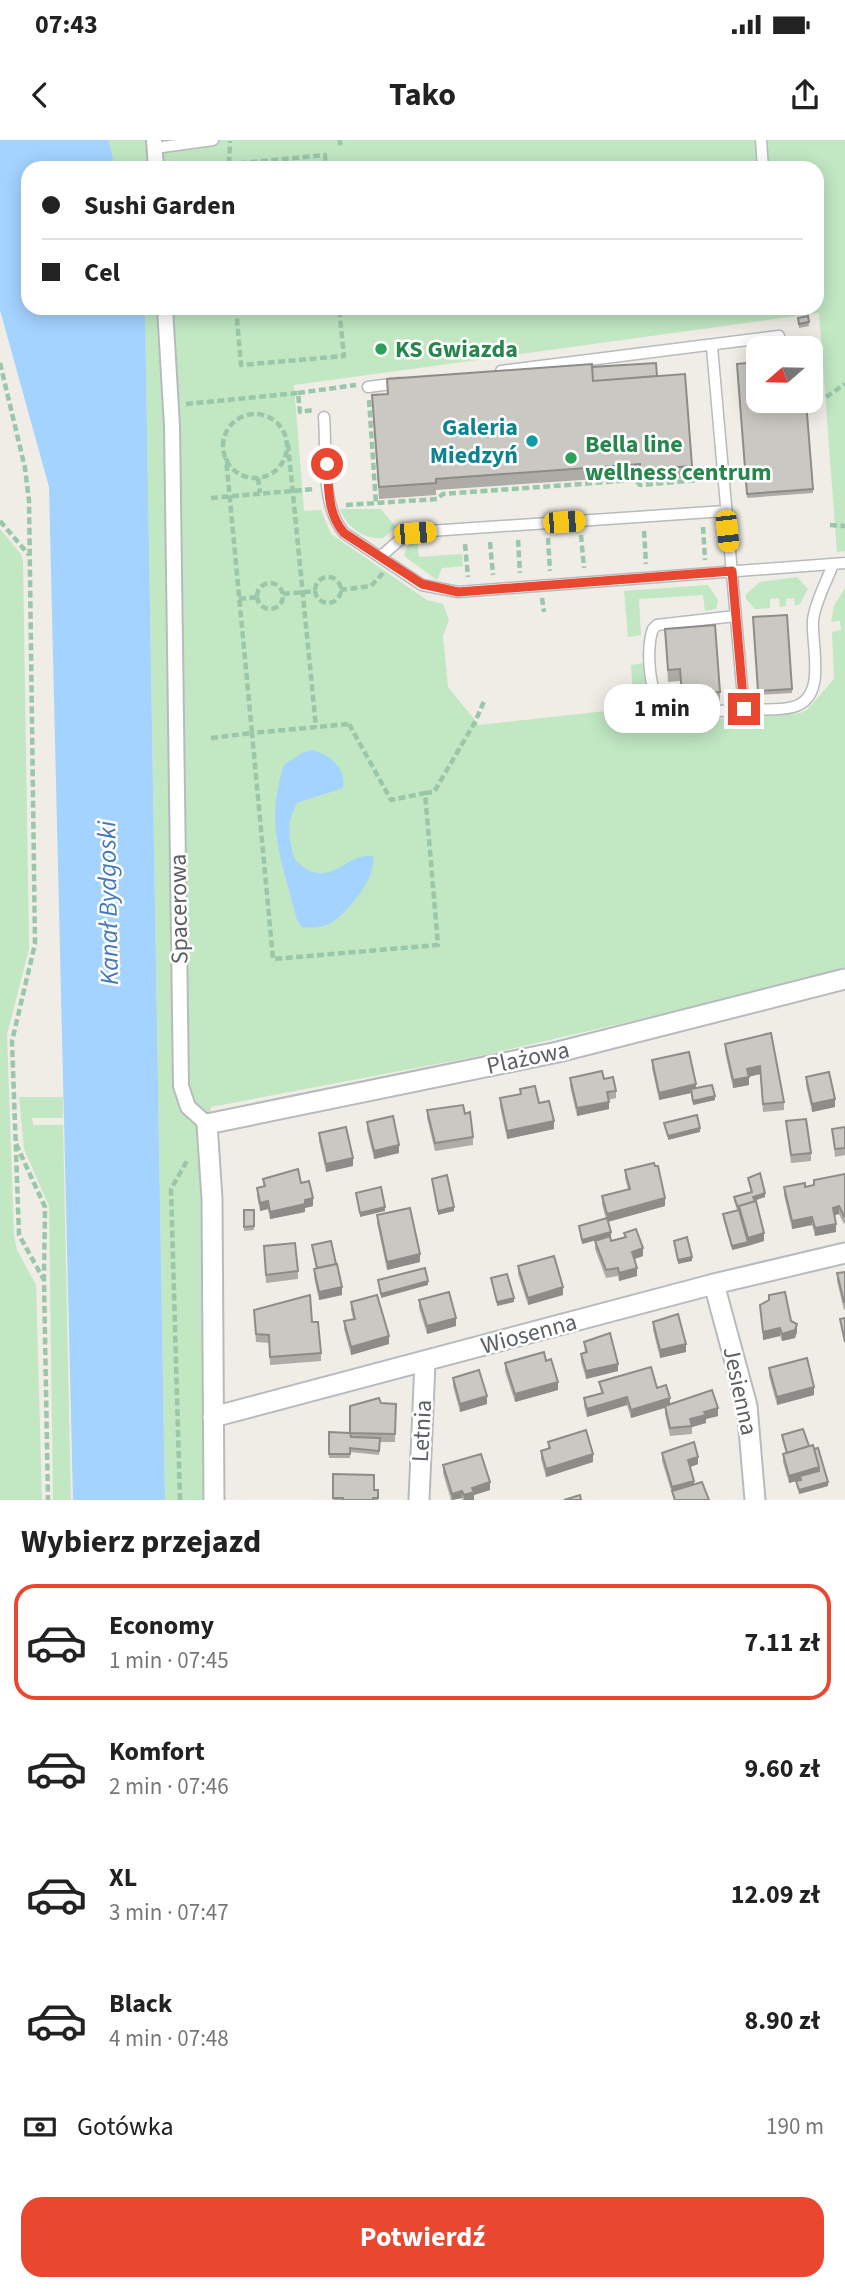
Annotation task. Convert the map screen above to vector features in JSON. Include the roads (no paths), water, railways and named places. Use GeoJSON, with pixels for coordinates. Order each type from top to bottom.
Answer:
{"type":"FeatureCollection","features":[{"type":"Feature","properties":{"kind":"street","name":"Spacerowa"},"geometry":{"type":"LineString","coordinates":[[165,315],[171,406],[181,1086],[188,1107],[207,1124]]}},
{"type":"Feature","properties":{"kind":"street","name":"Plażowa"},"geometry":{"type":"LineString","coordinates":[[207,1124],[558,1052],[845,979]]}},
{"type":"Feature","properties":{"kind":"street"},"geometry":{"type":"LineString","coordinates":[[207,1124],[212,1199],[214,1500]]}},
{"type":"Feature","properties":{"kind":"street","name":"Wiosenna"},"geometry":{"type":"LineString","coordinates":[[213,1417],[714,1284],[845,1253]]}},
{"type":"Feature","properties":{"kind":"street","name":"Jesienna"},"geometry":{"type":"LineString","coordinates":[[714,1284],[747,1406],[755,1500]]}},
{"type":"Feature","properties":{"kind":"street","name":"Letnia"},"geometry":{"type":"LineString","coordinates":[[419,1500],[425,1362]]}},
{"type":"Feature","properties":{"kind":"lane"},"geometry":{"type":"LineString","coordinates":[[155,144],[213,140]]}},
{"type":"Feature","properties":{"kind":"lane"},"geometry":{"type":"LineString","coordinates":[[761,140],[762,161]]}},
{"type":"Feature","properties":{"kind":"lane"},"geometry":{"type":"LineString","coordinates":[[491,372],[746,341]]}},
{"type":"Feature","properties":{"kind":"lane"},"geometry":{"type":"LineString","coordinates":[[712,347],[744,709]]}},
{"type":"Feature","properties":{"kind":"lane"},"geometry":{"type":"LineString","coordinates":[[368,387],[409,382]]}},
{"type":"Feature","properties":{"kind":"lane"},"geometry":{"type":"LineString","coordinates":[[324,417],[330,506],[335,522],[344,533],[422,584],[469,592],[845,563]]}},
{"type":"Feature","properties":{"kind":"lane"},"geometry":{"type":"LineString","coordinates":[[380,557],[409,534],[725,511]]}},
{"type":"Feature","properties":{"kind":"lane"},"geometry":{"type":"LineString","coordinates":[[735,616],[657,625],[653,629],[650,648],[653,696],[662,711],[670,715],[794,707],[808,699],[814,684],[816,659],[813,618],[833,564]]}},
{"type":"Feature","properties":{"kind":"water","name":"Kanał Bydgoski"},"geometry":{"type":"Polygon","coordinates":[[[0,140],[109,140],[114,161],[21,161],[21,315],[145,315],[165,1500],[73,1500],[49,487],[0,310],[0,140]]]}},
{"type":"Feature","properties":{"kind":"water"},"geometry":{"type":"Polygon","coordinates":[[[312,750],[336,763],[342,774],[343,788],[297,803],[290,826],[294,857],[302,866],[317,873],[326,873],[364,856],[373,856],[373,864],[360,894],[344,912],[329,924],[312,928],[302,927],[297,920],[281,862],[276,807],[284,765],[312,750]]]}},
{"type":"Feature","properties":{"kind":"place","name":"KS Gwiazda"},"geometry":{"type":"Point","coordinates":[381,349]}},
{"type":"Feature","properties":{"kind":"place","name":"Galeria Miedzyń"},"geometry":{"type":"Point","coordinates":[532,441]}},
{"type":"Feature","properties":{"kind":"place","name":"Bella line wellness centrum"},"geometry":{"type":"Point","coordinates":[571,458]}}]}
